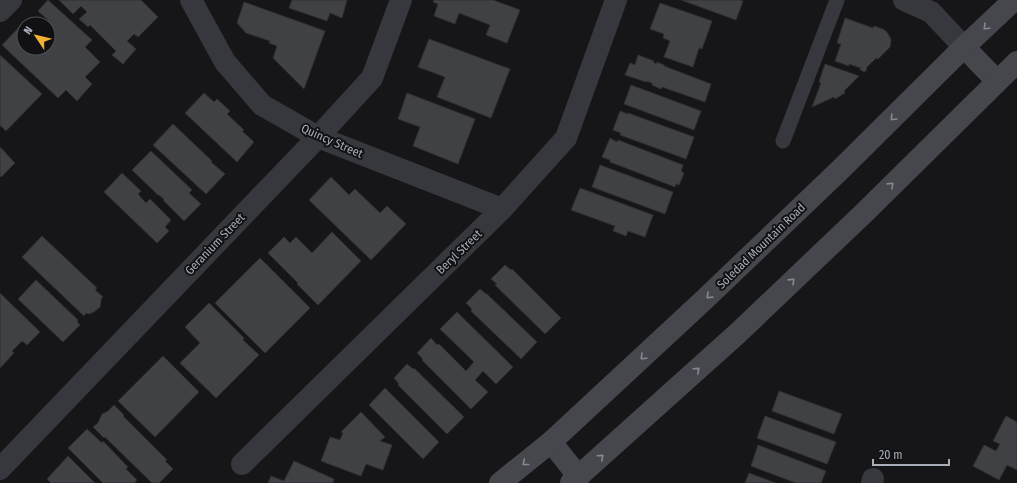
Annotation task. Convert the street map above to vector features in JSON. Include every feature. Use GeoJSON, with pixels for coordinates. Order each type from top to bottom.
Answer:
{"type":"FeatureCollection","features":[{"type":"Feature","properties":{"kind":"main road","name":"Soledad Mountain Road"},"geometry":{"type":"LineString","coordinates":[[500,483],[551,442],[705,299],[1014,0]]}},
{"type":"Feature","properties":{"kind":"main road"},"geometry":{"type":"LineString","coordinates":[[964,47],[997,81]]}},
{"type":"Feature","properties":{"kind":"main road"},"geometry":{"type":"LineString","coordinates":[[551,442],[575,480],[738,333],[864,213],[1017,62]]}},
{"type":"Feature","properties":{"kind":"street"},"geometry":{"type":"LineString","coordinates":[[0,11],[11,0]]}},
{"type":"Feature","properties":{"kind":"street","name":"Quincy Street"},"geometry":{"type":"LineString","coordinates":[[191,0],[225,62],[262,105],[318,137],[502,209]]}},
{"type":"Feature","properties":{"kind":"street","name":"Geranium Street"},"geometry":{"type":"LineString","coordinates":[[0,469],[318,137],[372,78],[401,0]]}},
{"type":"Feature","properties":{"kind":"street","name":"Beryl Street"},"geometry":{"type":"LineString","coordinates":[[242,464],[502,209],[566,138],[616,0]]}},
{"type":"Feature","properties":{"kind":"street"},"geometry":{"type":"LineString","coordinates":[[904,0],[931,12],[964,47]]}},
{"type":"Feature","properties":{"kind":"lane"},"geometry":{"type":"LineString","coordinates":[[783,141],[837,0]]}},
{"type":"Feature","properties":{"kind":"building"},"geometry":{"type":"Polygon","coordinates":[[[48,0],[92,40],[85,47],[100,62],[85,77],[92,84],[77,101],[66,90],[58,98],[2,45],[16,30],[16,56],[56,56],[56,16],[44,16],[38,11],[48,0]]]}},
{"type":"Feature","properties":{"kind":"building"},"geometry":{"type":"Polygon","coordinates":[[[59,0],[141,0],[158,17],[138,37],[134,34],[127,41],[136,49],[123,64],[112,55],[116,51],[90,25],[88,27],[79,19],[87,12],[81,6],[73,14],[59,0]]]}},
{"type":"Feature","properties":{"kind":"building"},"geometry":{"type":"Polygon","coordinates":[[[292,0],[347,0],[342,18],[330,13],[327,21],[289,8],[292,0]]]}},
{"type":"Feature","properties":{"kind":"building"},"geometry":{"type":"Polygon","coordinates":[[[434,0],[493,0],[520,10],[507,43],[486,35],[490,25],[459,13],[455,24],[434,16],[438,4],[433,2],[434,0]]]}},
{"type":"Feature","properties":{"kind":"building"},"geometry":{"type":"Polygon","coordinates":[[[681,0],[739,0],[743,1],[736,20],[681,0]]]}},
{"type":"Feature","properties":{"kind":"building"},"geometry":{"type":"Polygon","coordinates":[[[244,2],[325,31],[304,89],[273,58],[277,46],[269,43],[270,41],[246,33],[237,23],[244,2]]]}},
{"type":"Feature","properties":{"kind":"building"},"geometry":{"type":"Polygon","coordinates":[[[660,3],[712,21],[702,49],[699,48],[693,67],[664,57],[670,41],[663,38],[664,34],[650,29],[660,3]]]}},
{"type":"Feature","properties":{"kind":"building"},"geometry":{"type":"Polygon","coordinates":[[[845,18],[873,28],[874,26],[883,29],[890,37],[890,47],[866,68],[867,69],[865,72],[860,70],[861,68],[835,61],[841,44],[837,43],[845,18]]]}},
{"type":"Feature","properties":{"kind":"building"},"geometry":{"type":"Polygon","coordinates":[[[429,39],[510,69],[491,118],[437,97],[445,77],[418,67],[429,39]]]}},
{"type":"Feature","properties":{"kind":"building"},"geometry":{"type":"Polygon","coordinates":[[[0,55],[42,94],[6,131],[0,126],[0,55]]]}},
{"type":"Feature","properties":{"kind":"building"},"geometry":{"type":"Polygon","coordinates":[[[638,55],[654,61],[653,62],[656,64],[657,62],[711,84],[705,102],[662,87],[661,89],[652,85],[652,83],[625,75],[630,63],[635,65],[638,55]]]}},
{"type":"Feature","properties":{"kind":"building"},"geometry":{"type":"Polygon","coordinates":[[[825,64],[859,76],[844,91],[845,93],[835,99],[834,97],[812,107],[821,83],[819,82],[825,64]]]}},
{"type":"Feature","properties":{"kind":"building"},"geometry":{"type":"Polygon","coordinates":[[[631,85],[701,111],[694,130],[624,104],[631,85]]]}},
{"type":"Feature","properties":{"kind":"building"},"geometry":{"type":"Polygon","coordinates":[[[204,93],[214,102],[217,99],[230,111],[227,114],[254,142],[237,162],[185,113],[204,93]]]}},
{"type":"Feature","properties":{"kind":"building"},"geometry":{"type":"Polygon","coordinates":[[[407,93],[475,119],[458,164],[413,146],[420,127],[398,119],[407,93]]]}},
{"type":"Feature","properties":{"kind":"building"},"geometry":{"type":"Polygon","coordinates":[[[620,111],[694,137],[686,159],[620,135],[621,133],[613,130],[620,111]]]}},
{"type":"Feature","properties":{"kind":"building"},"geometry":{"type":"Polygon","coordinates":[[[173,124],[225,174],[206,194],[153,145],[173,124]]]}},
{"type":"Feature","properties":{"kind":"building"},"geometry":{"type":"Polygon","coordinates":[[[610,138],[617,142],[618,140],[683,165],[681,171],[684,173],[679,185],[676,184],[675,187],[610,162],[610,160],[602,157],[610,138]]]}},
{"type":"Feature","properties":{"kind":"building"},"geometry":{"type":"Polygon","coordinates":[[[0,147],[15,163],[1,177],[0,176],[0,147]]]}},
{"type":"Feature","properties":{"kind":"building"},"geometry":{"type":"Polygon","coordinates":[[[151,151],[192,190],[189,193],[201,204],[184,221],[163,200],[164,199],[132,170],[151,151]]]}},
{"type":"Feature","properties":{"kind":"building"},"geometry":{"type":"Polygon","coordinates":[[[600,165],[673,192],[665,214],[592,187],[600,165]]]}},
{"type":"Feature","properties":{"kind":"building"},"geometry":{"type":"Polygon","coordinates":[[[122,173],[141,191],[138,194],[146,203],[150,199],[171,220],[165,227],[169,231],[157,243],[104,192],[122,173]]]}},
{"type":"Feature","properties":{"kind":"building"},"geometry":{"type":"Polygon","coordinates":[[[331,177],[349,195],[355,189],[380,213],[387,206],[406,224],[371,260],[309,200],[331,177]]]}},
{"type":"Feature","properties":{"kind":"building"},"geometry":{"type":"Polygon","coordinates":[[[580,188],[653,215],[645,237],[628,231],[626,236],[613,231],[615,226],[571,210],[580,188]]]}},
{"type":"Feature","properties":{"kind":"building"},"geometry":{"type":"Polygon","coordinates":[[[332,232],[361,261],[318,305],[268,253],[284,237],[290,243],[296,237],[312,253],[332,232]]]}},
{"type":"Feature","properties":{"kind":"building"},"geometry":{"type":"Polygon","coordinates":[[[42,236],[97,288],[95,290],[103,297],[101,299],[100,307],[94,312],[89,314],[86,313],[84,316],[22,257],[42,236]]]}},
{"type":"Feature","properties":{"kind":"building"},"geometry":{"type":"Polygon","coordinates":[[[260,258],[310,308],[265,353],[215,303],[260,258]]]}},
{"type":"Feature","properties":{"kind":"building"},"geometry":{"type":"Polygon","coordinates":[[[505,265],[511,270],[512,269],[561,318],[545,334],[495,285],[497,284],[491,279],[505,265]]]}},
{"type":"Feature","properties":{"kind":"building"},"geometry":{"type":"Polygon","coordinates":[[[36,280],[78,320],[77,322],[80,325],[63,342],[18,299],[36,280]]]}},
{"type":"Feature","properties":{"kind":"building"},"geometry":{"type":"Polygon","coordinates":[[[480,289],[537,342],[521,359],[471,311],[472,309],[466,303],[480,289]]]}},
{"type":"Feature","properties":{"kind":"building"},"geometry":{"type":"Polygon","coordinates":[[[0,293],[40,332],[27,345],[22,341],[12,351],[14,353],[0,368],[0,293]]]}},
{"type":"Feature","properties":{"kind":"building"},"geometry":{"type":"Polygon","coordinates":[[[209,303],[259,355],[216,398],[180,363],[200,343],[185,327],[209,303]]]}},
{"type":"Feature","properties":{"kind":"building"},"geometry":{"type":"Polygon","coordinates":[[[457,312],[513,367],[496,384],[483,371],[475,380],[488,392],[471,409],[422,360],[423,359],[417,353],[431,338],[466,371],[474,362],[440,329],[457,312]]]}},
{"type":"Feature","properties":{"kind":"building"},"geometry":{"type":"Polygon","coordinates":[[[163,356],[199,392],[155,437],[118,401],[163,356]]]}},
{"type":"Feature","properties":{"kind":"building"},"geometry":{"type":"Polygon","coordinates":[[[407,364],[413,369],[414,368],[464,417],[447,434],[398,385],[399,384],[394,378],[407,364]]]}},
{"type":"Feature","properties":{"kind":"building"},"geometry":{"type":"Polygon","coordinates":[[[385,388],[439,442],[423,459],[369,405],[385,388]]]}},
{"type":"Feature","properties":{"kind":"building"},"geometry":{"type":"Polygon","coordinates":[[[779,391],[842,414],[834,434],[772,411],[779,391]]]}},
{"type":"Feature","properties":{"kind":"building"},"geometry":{"type":"Polygon","coordinates":[[[114,405],[167,460],[165,461],[173,469],[159,483],[152,483],[93,427],[98,423],[102,414],[114,405]]]}},
{"type":"Feature","properties":{"kind":"building"},"geometry":{"type":"Polygon","coordinates":[[[361,412],[385,437],[380,441],[392,445],[383,470],[366,464],[361,476],[321,461],[330,437],[340,440],[343,433],[341,432],[361,412]]]}},
{"type":"Feature","properties":{"kind":"building"},"geometry":{"type":"Polygon","coordinates":[[[765,416],[836,442],[827,464],[757,438],[765,416]]]}},
{"type":"Feature","properties":{"kind":"building"},"geometry":{"type":"Polygon","coordinates":[[[1006,416],[1017,422],[1017,470],[1007,465],[999,480],[973,466],[984,445],[996,451],[1000,444],[993,441],[1006,416]]]}},
{"type":"Feature","properties":{"kind":"building"},"geometry":{"type":"Polygon","coordinates":[[[87,429],[102,443],[103,441],[128,467],[126,469],[137,480],[135,483],[103,483],[68,448],[87,429]]]}},
{"type":"Feature","properties":{"kind":"building"},"geometry":{"type":"Polygon","coordinates":[[[758,445],[826,471],[821,483],[796,483],[751,466],[758,445]]]}},
{"type":"Feature","properties":{"kind":"building"},"geometry":{"type":"Polygon","coordinates":[[[68,456],[95,483],[51,483],[47,479],[68,456]]]}},
{"type":"Feature","properties":{"kind":"building"},"geometry":{"type":"Polygon","coordinates":[[[294,461],[334,479],[333,483],[268,483],[271,476],[284,481],[294,461]]]}},
{"type":"Feature","properties":{"kind":"building"},"geometry":{"type":"Polygon","coordinates":[[[749,473],[776,483],[745,483],[749,473]]]}}]}
